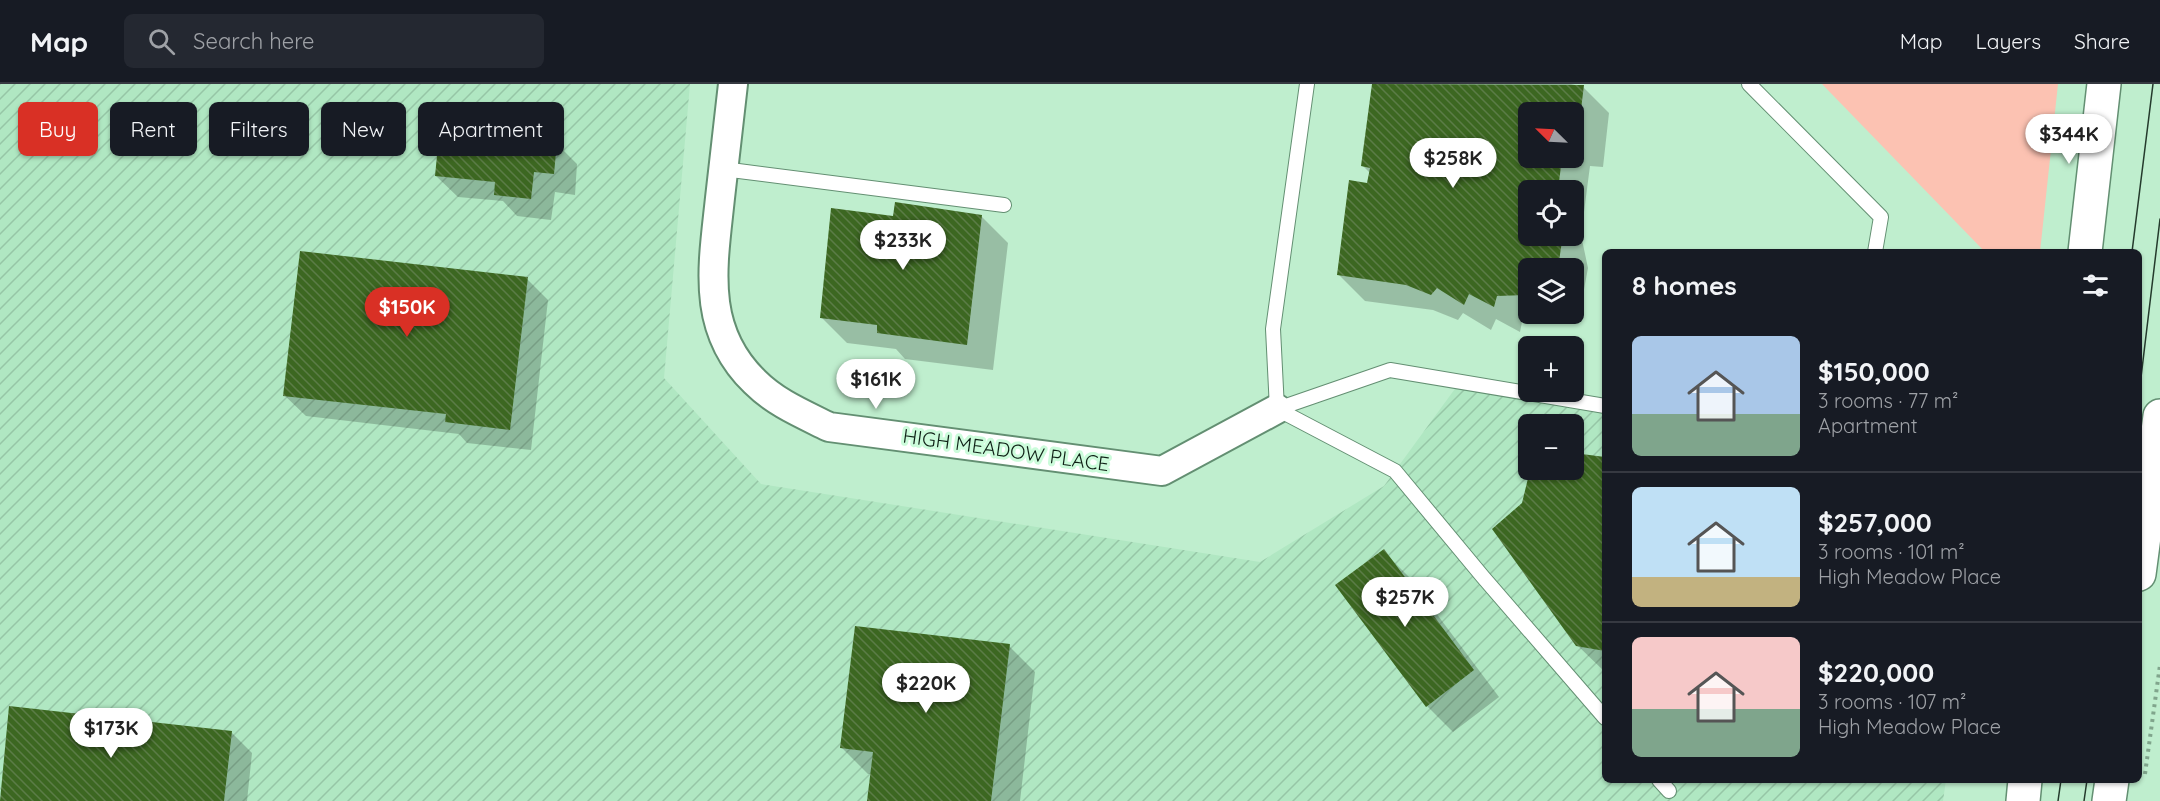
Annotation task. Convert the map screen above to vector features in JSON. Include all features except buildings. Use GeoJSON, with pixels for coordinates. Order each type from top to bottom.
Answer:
{"type":"FeatureCollection","features":[{"type":"Feature","properties":{"kind":"main road"},"geometry":{"type":"LineString","coordinates":[[2085,249],[2104,84]]}},
{"type":"Feature","properties":{"kind":"main road"},"geometry":{"type":"LineString","coordinates":[[2142,551],[2160,416]]}},
{"type":"Feature","properties":{"kind":"main road"},"geometry":{"type":"LineString","coordinates":[[2023,801],[2025,783]]}},
{"type":"Feature","properties":{"kind":"main road"},"geometry":{"type":"LineString","coordinates":[[2109,801],[2112,783]]}},
{"type":"Feature","properties":{"kind":"street","name":"HIGH MEADOW PLACE"},"geometry":{"type":"LineString","coordinates":[[733,84],[712,283],[716,309],[723,335],[736,359],[764,390],[786,405],[829,427],[1162,471],[1276,409]]}},
{"type":"Feature","properties":{"kind":"lane"},"geometry":{"type":"LineString","coordinates":[[1276,409],[1273,329],[1307,84]]}},
{"type":"Feature","properties":{"kind":"lane"},"geometry":{"type":"LineString","coordinates":[[1749,84],[1881,217],[1876,249]]}},
{"type":"Feature","properties":{"kind":"lane"},"geometry":{"type":"LineString","coordinates":[[723,169],[1004,205]]}},
{"type":"Feature","properties":{"kind":"lane"},"geometry":{"type":"LineString","coordinates":[[1276,409],[1390,370],[1602,405]]}},
{"type":"Feature","properties":{"kind":"lane"},"geometry":{"type":"LineString","coordinates":[[1276,409],[1395,471],[1602,715]]}},
{"type":"Feature","properties":{"kind":"lane"},"geometry":{"type":"LineString","coordinates":[[1662,783],[1669,791]]}},
{"type":"Feature","properties":{"kind":"path"},"geometry":{"type":"LineString","coordinates":[[2145,778],[2160,664]]}},
{"type":"Feature","properties":{"kind":"shaded area"},"geometry":{"type":"Polygon","coordinates":[[[0,84],[690,84],[664,378],[761,484],[1260,562],[1384,486],[1457,386],[1518,394],[1518,402],[1575,402],[1602,406],[1602,783],[1946,783],[1943,801],[0,801],[0,84]]]}},
{"type":"Feature","properties":{"kind":"shaded area"},"geometry":{"type":"Polygon","coordinates":[[[1822,84],[2058,84],[2040,249],[1982,249],[1822,84]]]}},
{"type":"Feature","properties":{"kind":"tram line"},"geometry":{"type":"LineString","coordinates":[[2132,249],[2153,84]]}},
{"type":"Feature","properties":{"kind":"tram line"},"geometry":{"type":"LineString","coordinates":[[2142,369],[2160,219]]}},
{"type":"Feature","properties":{"kind":"tram line"},"geometry":{"type":"LineString","coordinates":[[2058,801],[2061,783]]}},
{"type":"Feature","properties":{"kind":"tram line"},"geometry":{"type":"LineString","coordinates":[[2084,801],[2087,783]]}}]}
